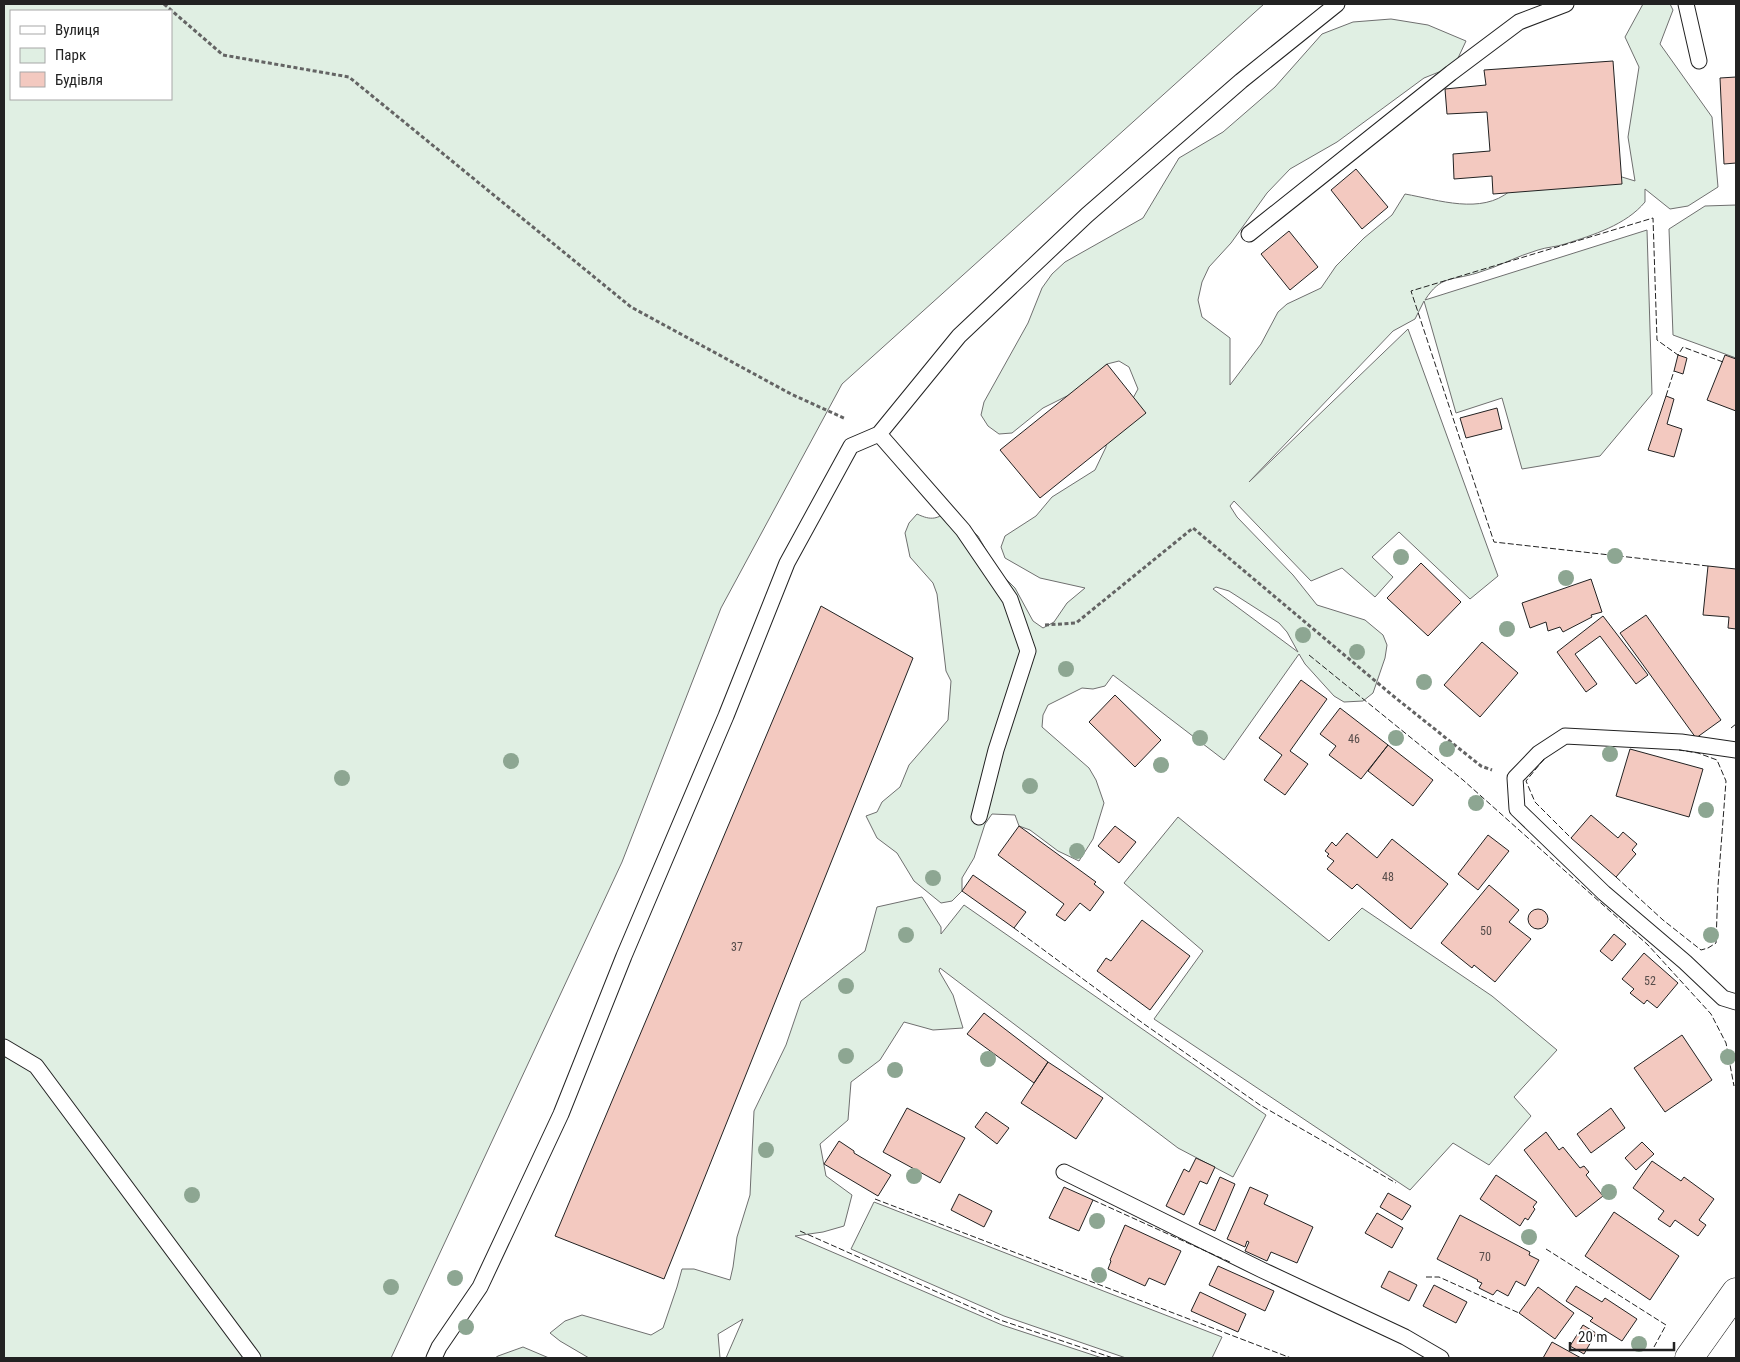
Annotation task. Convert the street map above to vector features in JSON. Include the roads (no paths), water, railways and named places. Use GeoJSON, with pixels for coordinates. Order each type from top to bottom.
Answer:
{"type":"FeatureCollection","features":[{"type":"Feature","properties":{"kind":"street"},"geometry":{"type":"LineString","coordinates":[[1689,1358],[1734,1298]]}},
{"type":"Feature","properties":{"kind":"lane"},"geometry":{"type":"LineString","coordinates":[[434,1358],[439,1347],[480,1287],[561,1114],[624,956],[726,716],[787,563],[851,446],[878,434],[959,336],[1080,221],[1241,81],[1337,4]]}},
{"type":"Feature","properties":{"kind":"lane"},"geometry":{"type":"LineString","coordinates":[[1249,234],[1451,73],[1519,22],[1566,4]]}},
{"type":"Feature","properties":{"kind":"lane"},"geometry":{"type":"LineString","coordinates":[[1686,4],[1699,61]]}},
{"type":"Feature","properties":{"kind":"lane"},"geometry":{"type":"LineString","coordinates":[[878,434],[964,530],[1010,600],[1028,650],[996,750],[979,817]]}},
{"type":"Feature","properties":{"kind":"lane"},"geometry":{"type":"LineString","coordinates":[[1736,750],[1681,742],[1565,736],[1540,753],[1515,778],[1517,809],[1604,894],[1685,962],[1723,998],[1736,1002]]}},
{"type":"Feature","properties":{"kind":"lane"},"geometry":{"type":"LineString","coordinates":[[4,1047],[36,1066],[253,1358]]}},
{"type":"Feature","properties":{"kind":"lane"},"geometry":{"type":"LineString","coordinates":[[1064,1172],[1262,1270],[1405,1337],[1441,1358]]}}]}
